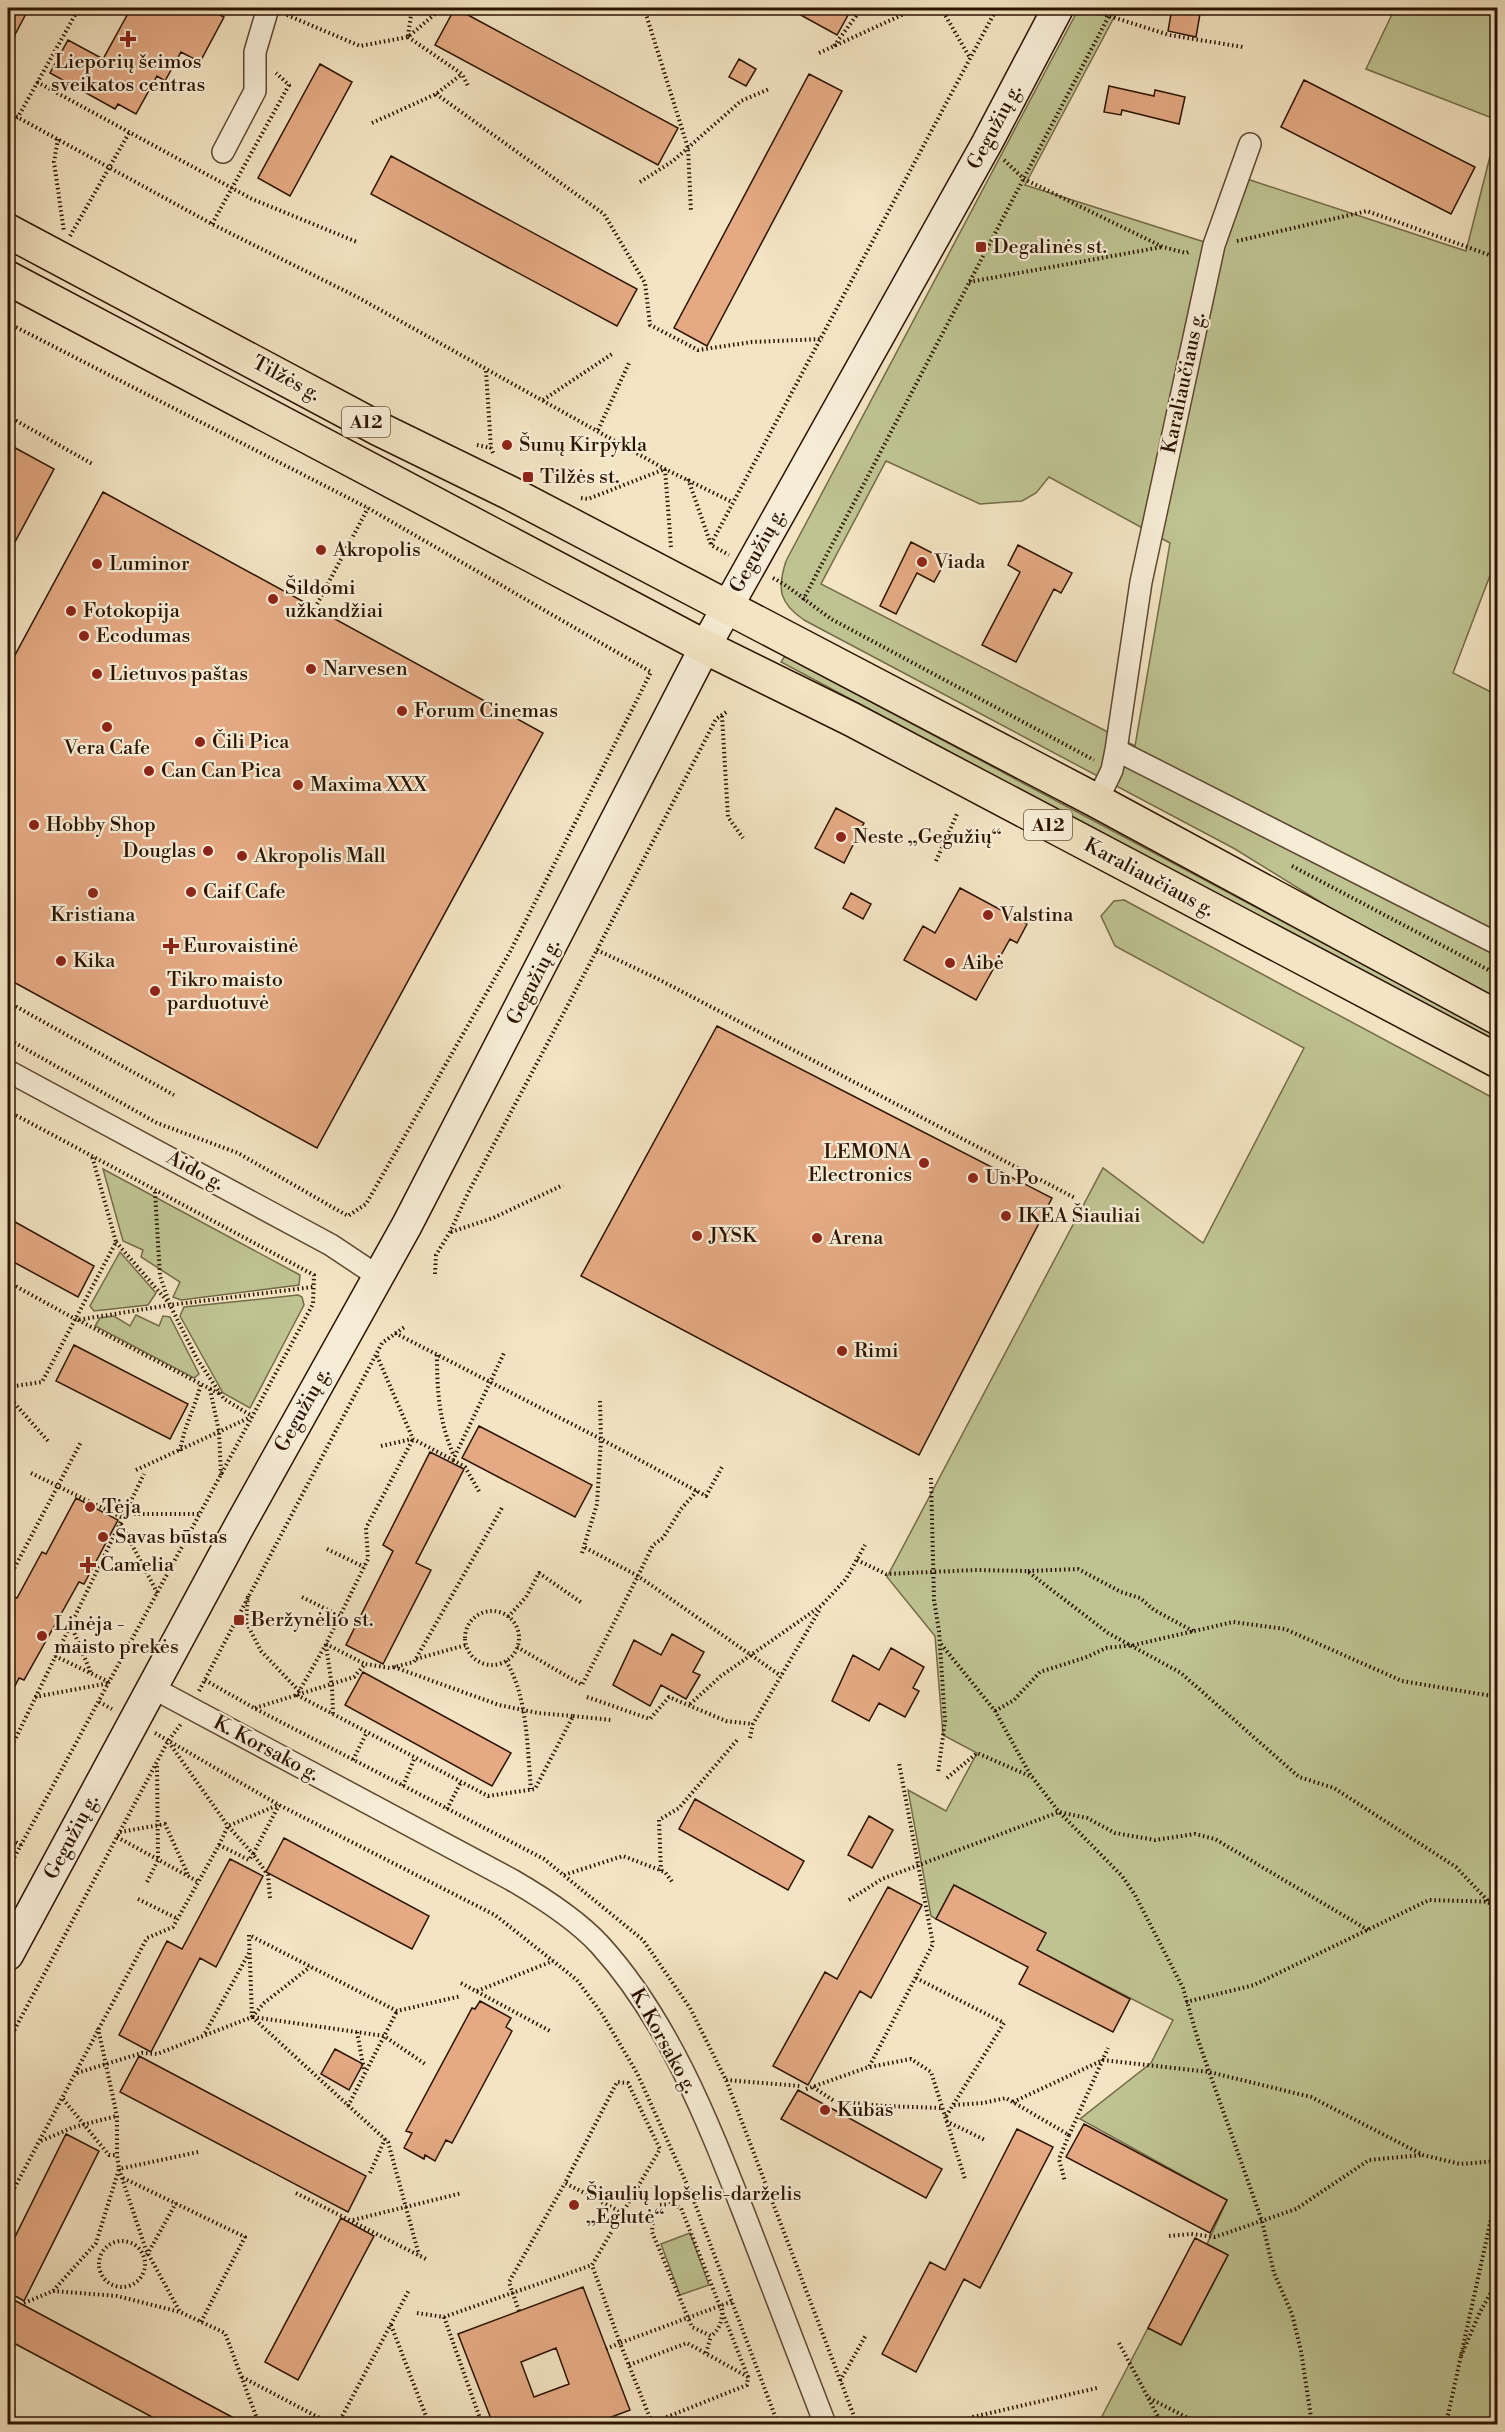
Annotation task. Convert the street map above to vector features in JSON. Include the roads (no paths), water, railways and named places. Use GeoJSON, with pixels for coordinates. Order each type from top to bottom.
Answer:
{"type":"FeatureCollection","features":[{"type":"Feature","properties":{"kind":"highway","name":"Tilžės g."},"geometry":{"type":"LineString","coordinates":[[8,231],[379,429],[510,493],[726,607]]}},
{"type":"Feature","properties":{"kind":"highway","name":"Tilžės g."},"geometry":{"type":"LineString","coordinates":[[8,278],[705,647]]}},
{"type":"Feature","properties":{"kind":"highway","name":"A12"},"geometry":{"type":"LineString","coordinates":[[726,607],[1097,801],[1497,1018]]}},
{"type":"Feature","properties":{"kind":"highway","name":"Karaliaučiaus g."},"geometry":{"type":"LineString","coordinates":[[705,647],[851,719],[1497,1061]]}},
{"type":"Feature","properties":{"kind":"main road","name":"Gegužių g."},"geometry":{"type":"LineString","coordinates":[[8,1955],[300,1414],[379,1277],[540,971],[726,607],[987,143],[1058,8]]}},
{"type":"Feature","properties":{"kind":"street"},"geometry":{"type":"LineString","coordinates":[[223,152],[255,91],[255,52],[274,10]]}},
{"type":"Feature","properties":{"kind":"street","name":"Karaliaučiaus g."},"geometry":{"type":"LineString","coordinates":[[1097,801],[1112,770],[1141,582],[1214,245],[1250,144]]}},
{"type":"Feature","properties":{"kind":"street"},"geometry":{"type":"LineString","coordinates":[[1116,750],[1497,944]]}},
{"type":"Feature","properties":{"kind":"street","name":"Aido g."},"geometry":{"type":"LineString","coordinates":[[8,1071],[331,1245],[379,1277]]}},
{"type":"Feature","properties":{"kind":"street","name":"K. Korsako g."},"geometry":{"type":"LineString","coordinates":[[153,1688],[512,1880],[566,1916],[598,1942],[647,2006],[694,2095],[739,2200],[825,2424]]}},
{"type":"Feature","properties":{"kind":"place","name":"Lieporių šeimos sveikatos centras"},"geometry":{"type":"Point","coordinates":[128,39]}},
{"type":"Feature","properties":{"kind":"place","name":"Degalinės st."},"geometry":{"type":"Point","coordinates":[981,247]}},
{"type":"Feature","properties":{"kind":"place","name":"Šunų Kirpykla"},"geometry":{"type":"Point","coordinates":[507,445]}},
{"type":"Feature","properties":{"kind":"place","name":"Tilžės st."},"geometry":{"type":"Point","coordinates":[528,477]}},
{"type":"Feature","properties":{"kind":"place","name":"Akropolis"},"geometry":{"type":"Point","coordinates":[321,550]}},
{"type":"Feature","properties":{"kind":"place","name":"Viada"},"geometry":{"type":"Point","coordinates":[922,562]}},
{"type":"Feature","properties":{"kind":"place","name":"Luminor"},"geometry":{"type":"Point","coordinates":[97,564]}},
{"type":"Feature","properties":{"kind":"place","name":"Šildomi užkandžiai"},"geometry":{"type":"Point","coordinates":[273,599]}},
{"type":"Feature","properties":{"kind":"place","name":"Fotokopija"},"geometry":{"type":"Point","coordinates":[71,611]}},
{"type":"Feature","properties":{"kind":"place","name":"Ecodumas"},"geometry":{"type":"Point","coordinates":[84,636]}},
{"type":"Feature","properties":{"kind":"place","name":"Narvesen"},"geometry":{"type":"Point","coordinates":[311,669]}},
{"type":"Feature","properties":{"kind":"place","name":"Lietuvos paštas"},"geometry":{"type":"Point","coordinates":[97,674]}},
{"type":"Feature","properties":{"kind":"place","name":"Forum Cinemas"},"geometry":{"type":"Point","coordinates":[402,711]}},
{"type":"Feature","properties":{"kind":"place","name":"Vera Cafe"},"geometry":{"type":"Point","coordinates":[107,727]}},
{"type":"Feature","properties":{"kind":"place","name":"Čili Pica"},"geometry":{"type":"Point","coordinates":[200,742]}},
{"type":"Feature","properties":{"kind":"place","name":"Can Can Pica"},"geometry":{"type":"Point","coordinates":[149,771]}},
{"type":"Feature","properties":{"kind":"place","name":"Maxima XXX"},"geometry":{"type":"Point","coordinates":[298,785]}},
{"type":"Feature","properties":{"kind":"place","name":"Hobby Shop"},"geometry":{"type":"Point","coordinates":[34,825]}},
{"type":"Feature","properties":{"kind":"place","name":"Neste „Gegužių“"},"geometry":{"type":"Point","coordinates":[841,837]}},
{"type":"Feature","properties":{"kind":"place","name":"Douglas"},"geometry":{"type":"Point","coordinates":[208,851]}},
{"type":"Feature","properties":{"kind":"place","name":"Akropolis Mall"},"geometry":{"type":"Point","coordinates":[242,856]}},
{"type":"Feature","properties":{"kind":"place","name":"Caif Cafe"},"geometry":{"type":"Point","coordinates":[191,892]}},
{"type":"Feature","properties":{"kind":"place","name":"Kristiana"},"geometry":{"type":"Point","coordinates":[93,893]}},
{"type":"Feature","properties":{"kind":"place","name":"Valstina"},"geometry":{"type":"Point","coordinates":[988,915]}},
{"type":"Feature","properties":{"kind":"place","name":"Eurovaistinė"},"geometry":{"type":"Point","coordinates":[171,946]}},
{"type":"Feature","properties":{"kind":"place","name":"Kika"},"geometry":{"type":"Point","coordinates":[61,961]}},
{"type":"Feature","properties":{"kind":"place","name":"Aibė"},"geometry":{"type":"Point","coordinates":[950,963]}},
{"type":"Feature","properties":{"kind":"place","name":"Tikro maisto parduotuvė"},"geometry":{"type":"Point","coordinates":[155,991]}},
{"type":"Feature","properties":{"kind":"place","name":"LEMONA Electronics"},"geometry":{"type":"Point","coordinates":[924,1163]}},
{"type":"Feature","properties":{"kind":"place","name":"Un Po"},"geometry":{"type":"Point","coordinates":[973,1178]}},
{"type":"Feature","properties":{"kind":"place","name":"IKEA Šiauliai"},"geometry":{"type":"Point","coordinates":[1006,1216]}},
{"type":"Feature","properties":{"kind":"place","name":"JYSK"},"geometry":{"type":"Point","coordinates":[697,1236]}},
{"type":"Feature","properties":{"kind":"place","name":"Arena"},"geometry":{"type":"Point","coordinates":[817,1238]}},
{"type":"Feature","properties":{"kind":"place","name":"Rimi"},"geometry":{"type":"Point","coordinates":[842,1351]}},
{"type":"Feature","properties":{"kind":"place","name":"Tėja"},"geometry":{"type":"Point","coordinates":[90,1507]}},
{"type":"Feature","properties":{"kind":"place","name":"Savas būstas"},"geometry":{"type":"Point","coordinates":[103,1537]}},
{"type":"Feature","properties":{"kind":"place","name":"Camelia"},"geometry":{"type":"Point","coordinates":[88,1565]}},
{"type":"Feature","properties":{"kind":"place","name":"Beržynėlio st."},"geometry":{"type":"Point","coordinates":[239,1620]}},
{"type":"Feature","properties":{"kind":"place","name":"Linėja - maisto prekės"},"geometry":{"type":"Point","coordinates":[42,1636]}},
{"type":"Feature","properties":{"kind":"place","name":"Kubas"},"geometry":{"type":"Point","coordinates":[825,2110]}},
{"type":"Feature","properties":{"kind":"place","name":"Šiaulių lopšelis-darželis „Eglutė“"},"geometry":{"type":"Point","coordinates":[574,2205]}}]}
